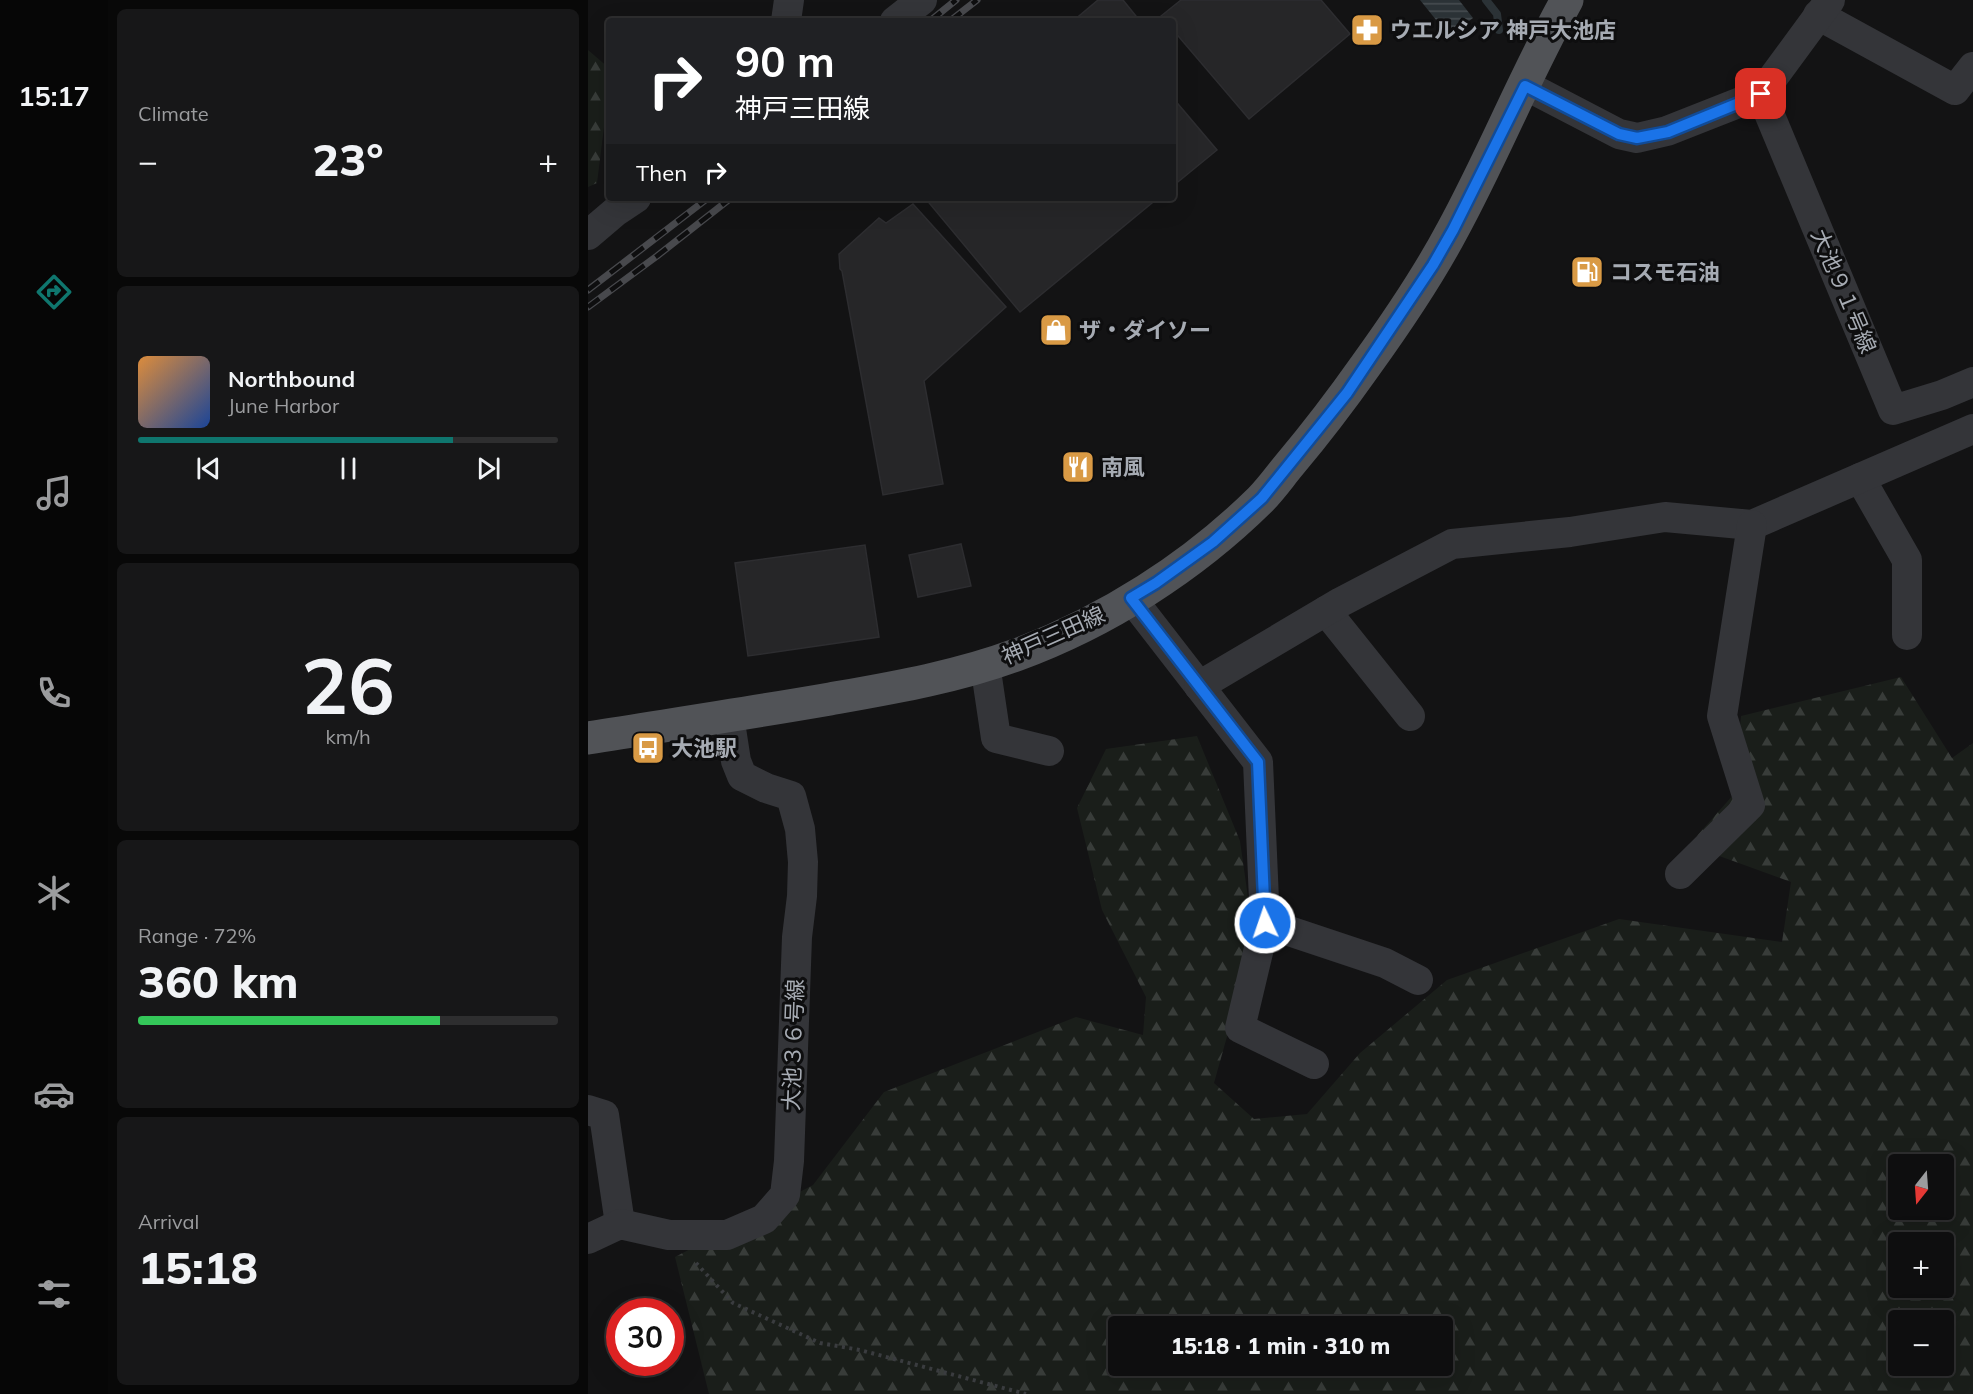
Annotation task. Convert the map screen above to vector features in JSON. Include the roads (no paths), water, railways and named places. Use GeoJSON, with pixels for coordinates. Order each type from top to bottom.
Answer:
{"type":"FeatureCollection","features":[{"type":"Feature","properties":{"kind":"main road","name":"神戸三田線"},"geometry":{"type":"LineString","coordinates":[[588,738],[729,717],[871,692],[1015,655],[1060,637],[1106,614],[1156,583],[1213,542],[1262,498],[1340,402],[1433,265],[1453,230],[1525,86],[1548,34],[1567,0]]}},
{"type":"Feature","properties":{"kind":"street"},"geometry":{"type":"LineString","coordinates":[[786,18],[789,0]]}},
{"type":"Feature","properties":{"kind":"street"},"geometry":{"type":"LineString","coordinates":[[899,18],[922,0]]}},
{"type":"Feature","properties":{"kind":"street"},"geometry":{"type":"LineString","coordinates":[[1525,86],[1619,134],[1637,138],[1668,132],[1761,94],[1824,7],[1955,90],[1973,67]]}},
{"type":"Feature","properties":{"kind":"street","name":"大池９１号線"},"geometry":{"type":"LineString","coordinates":[[1761,94],[1893,410],[1942,395],[1973,382]]}},
{"type":"Feature","properties":{"kind":"street"},"geometry":{"type":"LineString","coordinates":[[588,235],[632,201]]}},
{"type":"Feature","properties":{"kind":"street"},"geometry":{"type":"LineString","coordinates":[[1199,686],[1326,611],[1452,544],[1570,532],[1665,517],[1752,525],[1973,429]]}},
{"type":"Feature","properties":{"kind":"street"},"geometry":{"type":"LineString","coordinates":[[1860,478],[1907,560],[1907,635]]}},
{"type":"Feature","properties":{"kind":"street"},"geometry":{"type":"LineString","coordinates":[[1680,874],[1750,805],[1722,716],[1752,525]]}},
{"type":"Feature","properties":{"kind":"street"},"geometry":{"type":"LineString","coordinates":[[1131,598],[1258,762],[1265,923],[1240,1028],[1314,1064]]}},
{"type":"Feature","properties":{"kind":"street"},"geometry":{"type":"LineString","coordinates":[[1326,611],[1410,717]]}},
{"type":"Feature","properties":{"kind":"street"},"geometry":{"type":"LineString","coordinates":[[985,664],[996,738],[1049,751]]}},
{"type":"Feature","properties":{"kind":"street","name":"大池３６号線"},"geometry":{"type":"LineString","coordinates":[[620,1224],[669,1235],[727,1235],[764,1219],[785,1195],[789,1161],[797,937],[802,896],[800,829],[791,796],[766,788],[742,776],[736,761],[729,717]]}},
{"type":"Feature","properties":{"kind":"street"},"geometry":{"type":"LineString","coordinates":[[1265,923],[1385,963],[1418,981]]}},
{"type":"Feature","properties":{"kind":"street"},"geometry":{"type":"LineString","coordinates":[[588,1110],[604,1115],[620,1224],[588,1239]]}},
{"type":"Feature","properties":{"kind":"waterway"},"geometry":{"type":"LineString","coordinates":[[1486,0],[1497,14],[1499,30]]}},
{"type":"Feature","properties":{"kind":"railway"},"geometry":{"type":"LineString","coordinates":[[934,18],[956,0]]}},
{"type":"Feature","properties":{"kind":"railway"},"geometry":{"type":"LineString","coordinates":[[954,18],[977,0]]}},
{"type":"Feature","properties":{"kind":"railway"},"geometry":{"type":"LineString","coordinates":[[588,290],[704,201]]}},
{"type":"Feature","properties":{"kind":"railway"},"geometry":{"type":"LineString","coordinates":[[588,307],[727,201]]}},
{"type":"Feature","properties":{"kind":"place","name":"ウエルシア 神戸大池店"},"geometry":{"type":"Point","coordinates":[1367,30]}},
{"type":"Feature","properties":{"kind":"place","name":"コスモ石油"},"geometry":{"type":"Point","coordinates":[1587,272]}},
{"type":"Feature","properties":{"kind":"place","name":"ザ・ダイソー"},"geometry":{"type":"Point","coordinates":[1056,330]}},
{"type":"Feature","properties":{"kind":"place","name":"南風"},"geometry":{"type":"Point","coordinates":[1078,467]}},
{"type":"Feature","properties":{"kind":"place","name":"大池駅"},"geometry":{"type":"Point","coordinates":[648,748]}}]}
